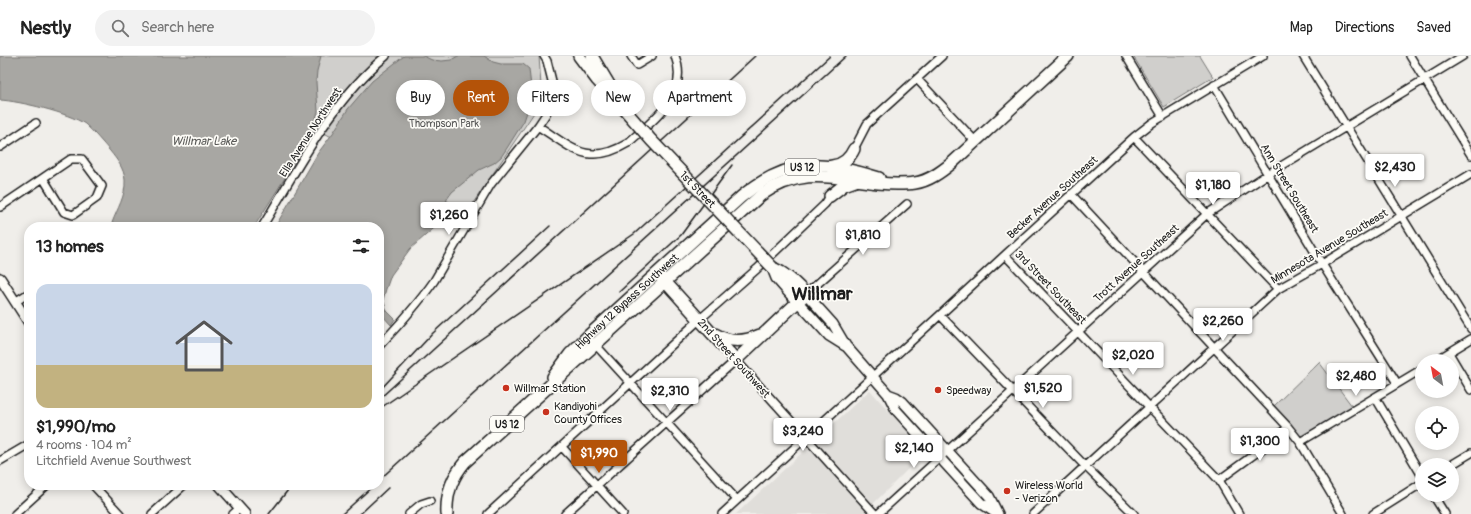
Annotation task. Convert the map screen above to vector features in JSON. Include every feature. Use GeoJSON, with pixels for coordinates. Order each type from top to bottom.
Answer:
{"type":"FeatureCollection","features":[{"type":"Feature","properties":{"kind":"highway","name":"US 12"},"geometry":{"type":"LineString","coordinates":[[822,176],[881,184],[916,183],[924,181],[952,163],[1068,56]]}},
{"type":"Feature","properties":{"kind":"highway","name":"1st Street"},"geometry":{"type":"LineString","coordinates":[[583,57],[624,109],[651,140],[769,265],[783,272],[789,277],[802,298]]}},
{"type":"Feature","properties":{"kind":"highway"},"geometry":{"type":"LineString","coordinates":[[829,166],[842,163],[854,149]]}},
{"type":"Feature","properties":{"kind":"highway","name":"US 12"},"geometry":{"type":"LineString","coordinates":[[829,166],[859,172],[899,184]]}},
{"type":"Feature","properties":{"kind":"highway","name":"Highway 12 Bypass Southwest"},"geometry":{"type":"LineString","coordinates":[[542,393],[570,354],[588,336],[750,189],[773,175],[789,169],[829,166]]}},
{"type":"Feature","properties":{"kind":"highway"},"geometry":{"type":"LineString","coordinates":[[822,176],[830,180],[832,190],[830,196]]}},
{"type":"Feature","properties":{"kind":"highway","name":"Highway 12 Bypass Southwest"},"geometry":{"type":"LineString","coordinates":[[447,514],[448,494],[453,479],[460,468],[727,225],[761,195],[775,186],[798,178],[822,176]]}},
{"type":"Feature","properties":{"kind":"highway"},"geometry":{"type":"LineString","coordinates":[[830,196],[844,185],[857,181]]}},
{"type":"Feature","properties":{"kind":"highway","name":"2nd Street Southwest"},"geometry":{"type":"LineString","coordinates":[[657,273],[736,360]]}},
{"type":"Feature","properties":{"kind":"highway"},"geometry":{"type":"LineString","coordinates":[[736,360],[802,298]]}},
{"type":"Feature","properties":{"kind":"highway"},"geometry":{"type":"LineString","coordinates":[[702,323],[722,338],[735,341],[749,339],[767,331]]}},
{"type":"Feature","properties":{"kind":"main road"},"geometry":{"type":"LineString","coordinates":[[0,278],[24,316]]}},
{"type":"Feature","properties":{"kind":"main road"},"geometry":{"type":"LineString","coordinates":[[802,298],[833,324],[846,346],[888,394],[896,410],[981,503],[998,514]]}},
{"type":"Feature","properties":{"kind":"main road"},"geometry":{"type":"LineString","coordinates":[[888,394],[903,402],[948,451],[989,496],[998,514]]}},
{"type":"Feature","properties":{"kind":"main road"},"geometry":{"type":"LineString","coordinates":[[222,490],[239,512]]}},
{"type":"Feature","properties":{"kind":"street","name":"Ella Avenue Northwest"},"geometry":{"type":"LineString","coordinates":[[265,222],[314,142],[344,97],[366,73],[386,56]]}},
{"type":"Feature","properties":{"kind":"street"},"geometry":{"type":"LineString","coordinates":[[384,341],[424,295],[434,281],[491,184],[538,126],[550,104],[552,92],[550,71],[544,56]]}},
{"type":"Feature","properties":{"kind":"street"},"geometry":{"type":"LineString","coordinates":[[631,56],[637,65],[652,56]]}},
{"type":"Feature","properties":{"kind":"street"},"geometry":{"type":"LineString","coordinates":[[538,126],[574,149],[586,154],[599,155],[622,147],[660,114],[670,102],[674,95],[678,74],[676,56]]}},
{"type":"Feature","properties":{"kind":"street"},"geometry":{"type":"LineString","coordinates":[[854,149],[867,124],[942,56]]}},
{"type":"Feature","properties":{"kind":"street"},"geometry":{"type":"LineString","coordinates":[[1126,56],[1163,117]]}},
{"type":"Feature","properties":{"kind":"street","name":"Becker Avenue Southeast"},"geometry":{"type":"LineString","coordinates":[[722,514],[1134,136],[1252,59],[1263,56]]}},
{"type":"Feature","properties":{"kind":"street"},"geometry":{"type":"LineString","coordinates":[[1303,56],[1471,330]]}},
{"type":"Feature","properties":{"kind":"street"},"geometry":{"type":"LineString","coordinates":[[1410,56],[1471,155]]}},
{"type":"Feature","properties":{"kind":"street","name":"Trott Avenue Southeast"},"geometry":{"type":"LineString","coordinates":[[877,514],[1207,214],[1268,174],[1463,56]]}},
{"type":"Feature","properties":{"kind":"street"},"geometry":{"type":"LineString","coordinates":[[917,79],[975,141]]}},
{"type":"Feature","properties":{"kind":"street","name":"Ann Street Southeast"},"geometry":{"type":"LineString","coordinates":[[1214,85],[1322,264],[1397,384]]}},
{"type":"Feature","properties":{"kind":"street"},"geometry":{"type":"LineString","coordinates":[[0,147],[36,123]]}},
{"type":"Feature","properties":{"kind":"street"},"geometry":{"type":"LineString","coordinates":[[1134,136],[1278,289]]}},
{"type":"Feature","properties":{"kind":"street"},"geometry":{"type":"LineString","coordinates":[[0,207],[43,178],[71,160],[82,159],[102,186],[97,198],[73,215],[64,212],[43,178]]}},
{"type":"Feature","properties":{"kind":"street","name":"Minnesota Avenue Southeast"},"geometry":{"type":"LineString","coordinates":[[1033,514],[1086,467],[1278,289],[1471,174]]}},
{"type":"Feature","properties":{"kind":"street"},"geometry":{"type":"LineString","coordinates":[[1071,194],[1288,427],[1300,442],[1343,514]]}},
{"type":"Feature","properties":{"kind":"street"},"geometry":{"type":"LineString","coordinates":[[493,513],[631,384],[769,265],[825,204],[830,196]]}},
{"type":"Feature","properties":{"kind":"street"},"geometry":{"type":"LineString","coordinates":[[802,298],[906,204]]}},
{"type":"Feature","properties":{"kind":"street","name":"3rd Street Southeast"},"geometry":{"type":"LineString","coordinates":[[1005,255],[1219,480],[1239,514]]}},
{"type":"Feature","properties":{"kind":"street"},"geometry":{"type":"LineString","coordinates":[[15,302],[24,296]]}},
{"type":"Feature","properties":{"kind":"street"},"geometry":{"type":"LineString","coordinates":[[940,315],[1086,467],[1134,514]]}},
{"type":"Feature","properties":{"kind":"street"},"geometry":{"type":"LineString","coordinates":[[588,336],[737,500]]}},
{"type":"Feature","properties":{"kind":"street"},"geometry":{"type":"LineString","coordinates":[[1471,339],[1449,353],[1471,390]]}},
{"type":"Feature","properties":{"kind":"street"},"geometry":{"type":"LineString","coordinates":[[565,514],[736,360]]}},
{"type":"Feature","properties":{"kind":"street","name":"2nd Street Southwest"},"geometry":{"type":"LineString","coordinates":[[736,360],[805,438],[877,514]]}},
{"type":"Feature","properties":{"kind":"street"},"geometry":{"type":"LineString","coordinates":[[1300,442],[1415,373]]}},
{"type":"Feature","properties":{"kind":"street"},"geometry":{"type":"LineString","coordinates":[[1375,397],[1415,464]]}},
{"type":"Feature","properties":{"kind":"street"},"geometry":{"type":"LineString","coordinates":[[1219,480],[1274,440],[1288,427]]}},
{"type":"Feature","properties":{"kind":"street"},"geometry":{"type":"LineString","coordinates":[[0,462],[24,447]]}},
{"type":"Feature","properties":{"kind":"street"},"geometry":{"type":"LineString","coordinates":[[562,447],[622,514]]}},
{"type":"Feature","properties":{"kind":"street"},"geometry":{"type":"LineString","coordinates":[[1459,460],[1471,453]]}},
{"type":"Feature","properties":{"kind":"street"},"geometry":{"type":"LineString","coordinates":[[1373,514],[1415,487]]}},
{"type":"Feature","properties":{"kind":"street"},"geometry":{"type":"LineString","coordinates":[[15,514],[41,490]]}},
{"type":"Feature","properties":{"kind":"street"},"geometry":{"type":"LineString","coordinates":[[98,490],[120,514]]}},
{"type":"Feature","properties":{"kind":"street"},"geometry":{"type":"LineString","coordinates":[[152,514],[178,490]]}},
{"type":"Feature","properties":{"kind":"street"},"geometry":{"type":"LineString","coordinates":[[410,514],[421,504],[430,501]]}},
{"type":"Feature","properties":{"kind":"street"},"geometry":{"type":"LineString","coordinates":[[1437,502],[1445,514]]}},
{"type":"Feature","properties":{"kind":"shaded area"},"geometry":{"type":"Polygon","coordinates":[[[870,390],[925,452],[863,514],[736,514],[870,390]]]}},
{"type":"Feature","properties":{"kind":"green space","name":"Thompson Park"},"geometry":{"type":"Polygon","coordinates":[[[315,56],[539,56],[541,80],[517,80],[517,116],[532,116],[465,215],[449,202],[317,129],[315,56]]]}},
{"type":"Feature","properties":{"kind":"green space"},"geometry":{"type":"Polygon","coordinates":[[[1133,56],[1200,56],[1213,77],[1164,107],[1133,56]]]}},
{"type":"Feature","properties":{"kind":"green space"},"geometry":{"type":"Polygon","coordinates":[[[1319,362],[1352,406],[1301,437],[1274,406],[1319,362]]]}},
{"type":"Feature","properties":{"kind":"water","name":"Willmar Lake"},"geometry":{"type":"Polygon","coordinates":[[[0,56],[321,56],[316,82],[318,111],[312,135],[257,222],[112,222],[123,197],[125,180],[122,168],[118,161],[92,130],[78,120],[44,108],[0,100],[0,56]]]}},
{"type":"Feature","properties":{"kind":"water"},"geometry":{"type":"Polygon","coordinates":[[[404,56],[423,56],[432,60],[442,61],[451,60],[458,56],[484,56],[493,62],[501,64],[523,64],[529,69],[530,80],[517,80],[517,116],[526,116],[524,121],[501,157],[494,163],[479,170],[452,192],[447,199],[441,222],[410,249],[391,275],[384,296],[384,222],[278,222],[318,153],[348,109],[372,81],[404,56]]]}},
{"type":"Feature","properties":{"kind":"water"},"geometry":{"type":"Polygon","coordinates":[[[384,303],[387,311],[395,319],[391,325],[384,317],[384,303]]]}},
{"type":"Feature","properties":{"kind":"railway"},"geometry":{"type":"LineString","coordinates":[[384,394],[755,56]]}},
{"type":"Feature","properties":{"kind":"railway"},"geometry":{"type":"LineString","coordinates":[[384,406],[634,234],[830,56]]}},
{"type":"Feature","properties":{"kind":"railway"},"geometry":{"type":"LineString","coordinates":[[384,475],[846,56]]}},
{"type":"Feature","properties":{"kind":"railway"},"geometry":{"type":"LineString","coordinates":[[619,292],[681,235],[732,165]]}},
{"type":"Feature","properties":{"kind":"railway"},"geometry":{"type":"LineString","coordinates":[[384,386],[433,333],[550,226]]}},
{"type":"Feature","properties":{"kind":"railway"},"geometry":{"type":"LineString","coordinates":[[360,514],[389,487]]}},
{"type":"Feature","properties":{"kind":"railway"},"geometry":{"type":"LineString","coordinates":[[269,514],[288,490]]}},
{"type":"Feature","properties":{"kind":"railway"},"geometry":{"type":"LineString","coordinates":[[342,514],[368,490]]}},
{"type":"Feature","properties":{"kind":"place","name":"Willmar Station"},"geometry":{"type":"Point","coordinates":[506,388]}},
{"type":"Feature","properties":{"kind":"place","name":"Speedway"},"geometry":{"type":"Point","coordinates":[938,390]}},
{"type":"Feature","properties":{"kind":"place","name":"Kandiyohi County Offices"},"geometry":{"type":"Point","coordinates":[546,412]}},
{"type":"Feature","properties":{"kind":"place","name":"Wireless World - Verizon"},"geometry":{"type":"Point","coordinates":[1007,491]}},
{"type":"Feature","properties":{"kind":"district","name":"Willmar"},"geometry":{"type":"Point","coordinates":[822,293]}}]}
